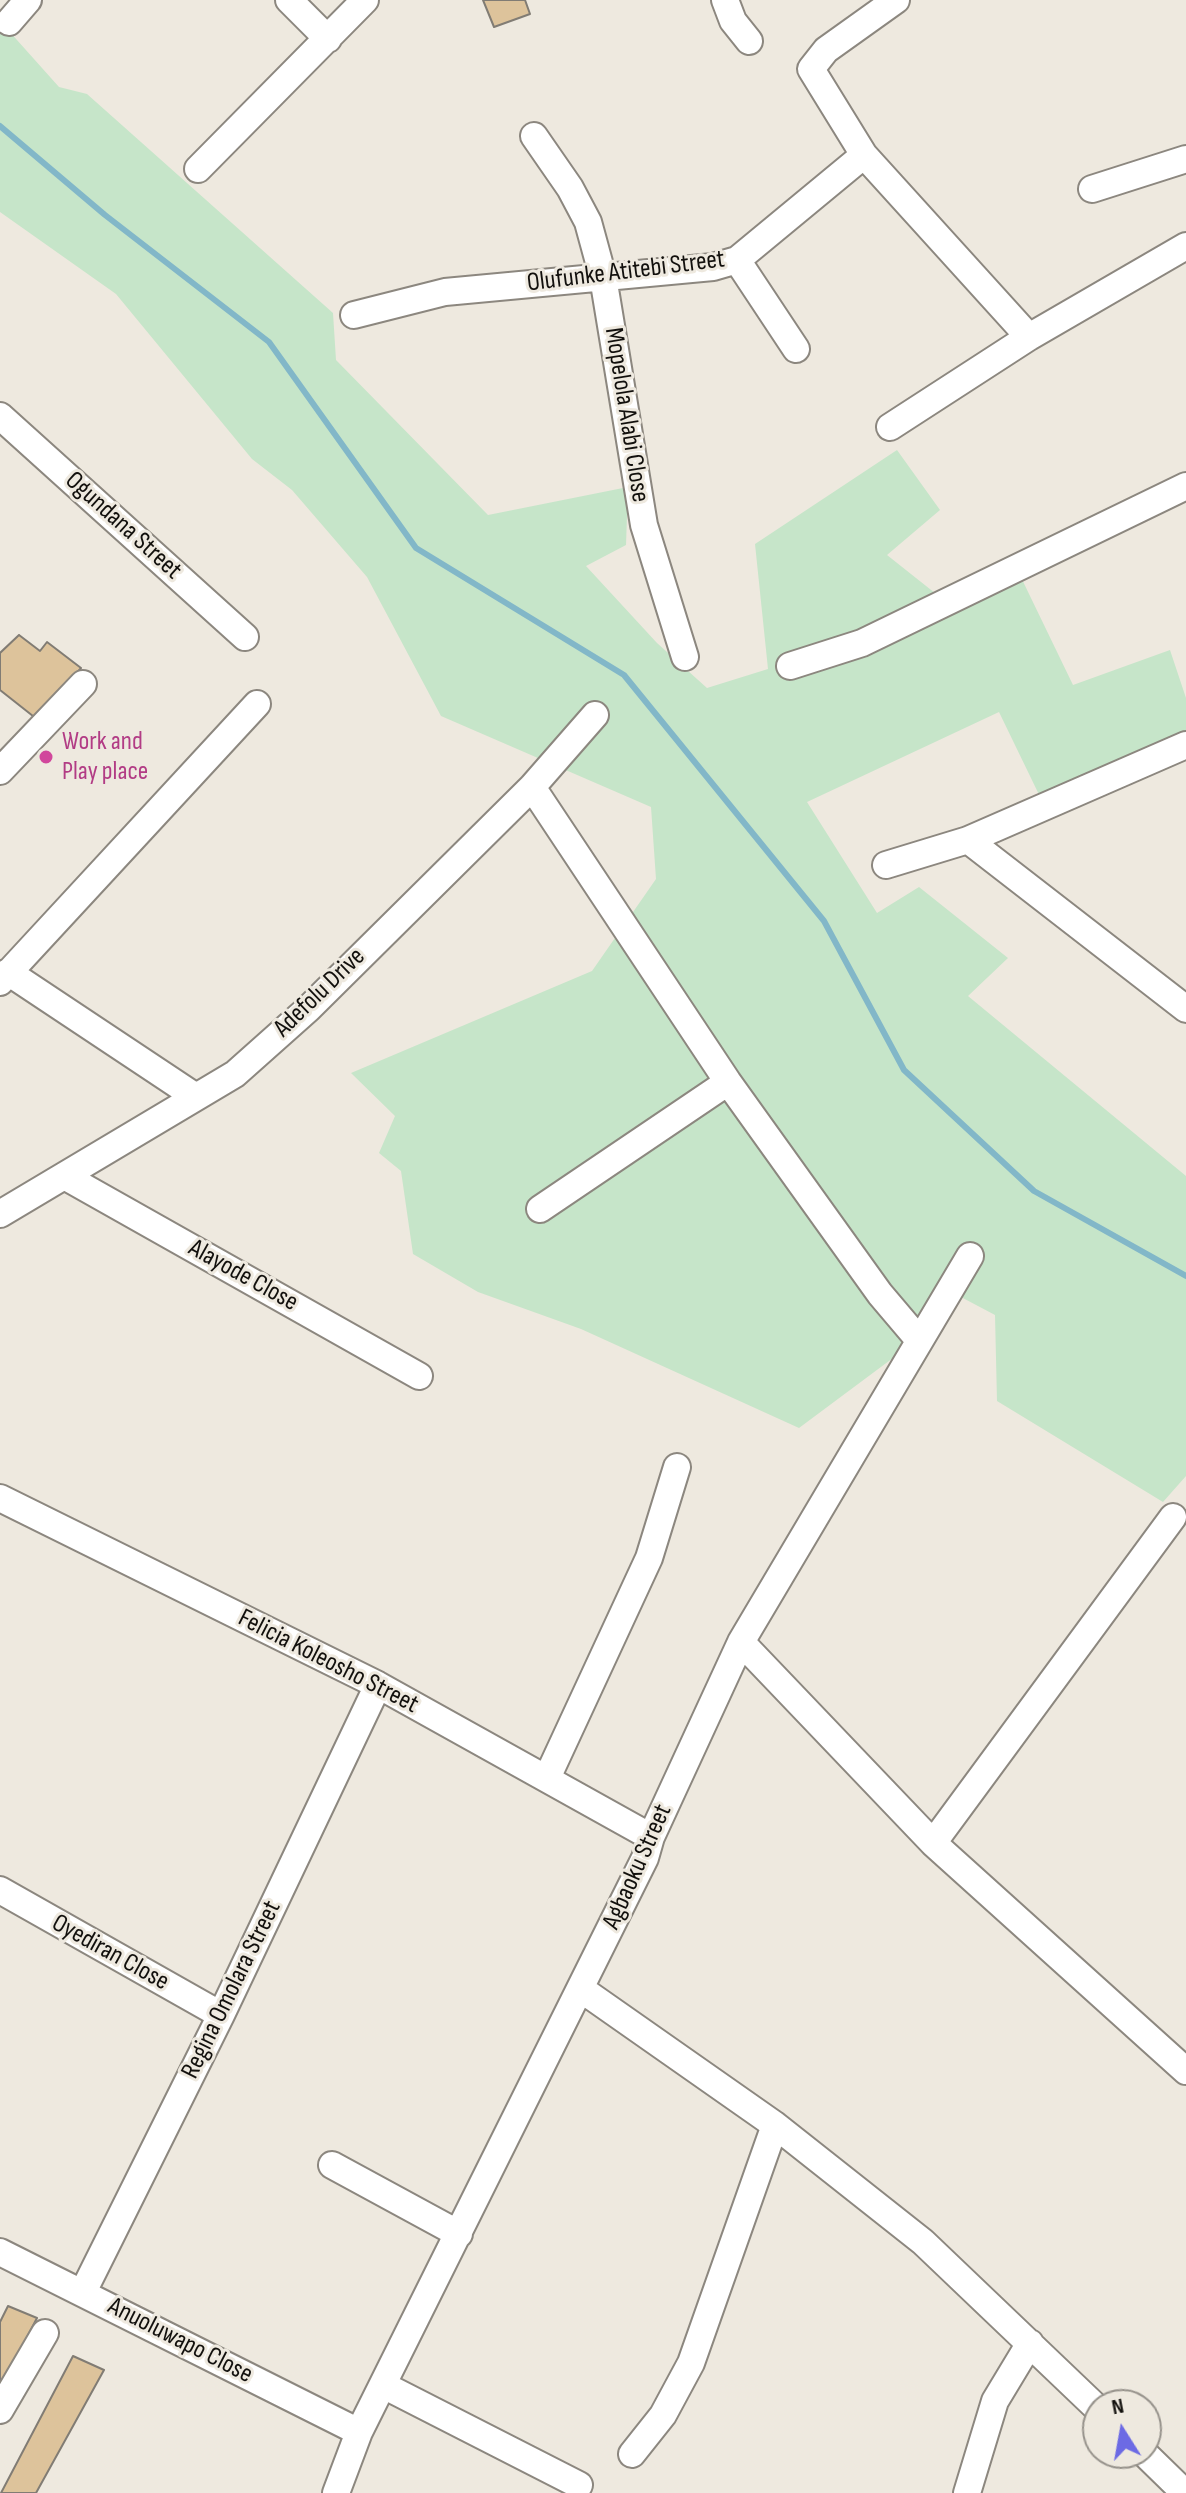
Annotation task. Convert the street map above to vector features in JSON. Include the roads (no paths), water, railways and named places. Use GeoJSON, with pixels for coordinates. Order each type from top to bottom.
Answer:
{"type":"FeatureCollection","features":[{"type":"Feature","properties":{"kind":"street"},"geometry":{"type":"LineString","coordinates":[[9,22],[28,0]]}},
{"type":"Feature","properties":{"kind":"street"},"geometry":{"type":"LineString","coordinates":[[289,0],[328,39]]}},
{"type":"Feature","properties":{"kind":"street"},"geometry":{"type":"LineString","coordinates":[[198,169],[365,0]]}},
{"type":"Feature","properties":{"kind":"street"},"geometry":{"type":"LineString","coordinates":[[725,0],[733,21],[749,41]]}},
{"type":"Feature","properties":{"kind":"street"},"geometry":{"type":"LineString","coordinates":[[896,0],[826,50],[811,69],[864,155],[1029,337]]}},
{"type":"Feature","properties":{"kind":"street","name":"Mopelola Alabi Close"},"geometry":{"type":"LineString","coordinates":[[534,136],[570,188],[588,222],[603,277],[644,525],[685,657]]}},
{"type":"Feature","properties":{"kind":"street","name":"Olufunke Atitebi Street"},"geometry":{"type":"LineString","coordinates":[[354,315],[445,292],[713,267],[737,260],[864,155]]}},
{"type":"Feature","properties":{"kind":"street"},"geometry":{"type":"LineString","coordinates":[[1092,189],[1186,159]]}},
{"type":"Feature","properties":{"kind":"street"},"geometry":{"type":"LineString","coordinates":[[890,427],[1029,337],[1186,246]]}},
{"type":"Feature","properties":{"kind":"street"},"geometry":{"type":"LineString","coordinates":[[737,260],[796,349]]}},
{"type":"Feature","properties":{"kind":"street","name":"Ogundana Street"},"geometry":{"type":"LineString","coordinates":[[0,416],[245,637]]}},
{"type":"Feature","properties":{"kind":"street"},"geometry":{"type":"LineString","coordinates":[[790,666],[862,643],[1186,486]]}},
{"type":"Feature","properties":{"kind":"street"},"geometry":{"type":"LineString","coordinates":[[0,771],[83,684]]}},
{"type":"Feature","properties":{"kind":"street"},"geometry":{"type":"LineString","coordinates":[[196,1097],[4,977],[257,704]]}},
{"type":"Feature","properties":{"kind":"street","name":"Adefolu Drive"},"geometry":{"type":"LineString","coordinates":[[0,1214],[235,1074],[308,1009],[532,787],[595,715]]}},
{"type":"Feature","properties":{"kind":"street"},"geometry":{"type":"LineString","coordinates":[[886,865],[968,840],[1186,745]]}},
{"type":"Feature","properties":{"kind":"street"},"geometry":{"type":"LineString","coordinates":[[532,787],[728,1082],[880,1294],[919,1340]]}},
{"type":"Feature","properties":{"kind":"street"},"geometry":{"type":"LineString","coordinates":[[968,840],[1186,1009]]}},
{"type":"Feature","properties":{"kind":"street"},"geometry":{"type":"LineString","coordinates":[[540,1209],[728,1082]]}},
{"type":"Feature","properties":{"kind":"street","name":"Alayode Close"},"geometry":{"type":"LineString","coordinates":[[66,1177],[419,1376]]}},
{"type":"Feature","properties":{"kind":"street","name":"Agbaoku Street"},"geometry":{"type":"LineString","coordinates":[[336,2493],[359,2432],[645,1858],[651,1837],[741,1642],[970,1256]]}},
{"type":"Feature","properties":{"kind":"street"},"geometry":{"type":"LineString","coordinates":[[547,1778],[649,1558],[677,1467]]}},
{"type":"Feature","properties":{"kind":"street","name":"Felicia Koleosho Street"},"geometry":{"type":"LineString","coordinates":[[0,1498],[378,1685],[651,1837]]}},
{"type":"Feature","properties":{"kind":"street"},"geometry":{"type":"LineString","coordinates":[[933,1843],[1173,1517]]}},
{"type":"Feature","properties":{"kind":"street"},"geometry":{"type":"LineString","coordinates":[[741,1642],[933,1843],[1185,2069]]}},
{"type":"Feature","properties":{"kind":"street","name":"Regina Omolara Street"},"geometry":{"type":"LineString","coordinates":[[83,2292],[221,2015],[378,1685]]}},
{"type":"Feature","properties":{"kind":"street","name":"Oyediran Close"},"geometry":{"type":"LineString","coordinates":[[0,1890],[221,2015]]}},
{"type":"Feature","properties":{"kind":"street"},"geometry":{"type":"LineString","coordinates":[[581,1989],[775,2125],[923,2242],[1082,2393]]}},
{"type":"Feature","properties":{"kind":"street"},"geometry":{"type":"LineString","coordinates":[[632,2454],[663,2415],[691,2363],[775,2125]]}},
{"type":"Feature","properties":{"kind":"street"},"geometry":{"type":"LineString","coordinates":[[332,2165],[459,2234]]}},
{"type":"Feature","properties":{"kind":"street","name":"Anuoluwapo Close"},"geometry":{"type":"LineString","coordinates":[[0,2252],[359,2432]]}},
{"type":"Feature","properties":{"kind":"street"},"geometry":{"type":"LineString","coordinates":[[0,2410],[45,2333]]}},
{"type":"Feature","properties":{"kind":"street"},"geometry":{"type":"LineString","coordinates":[[967,2493],[995,2401],[1030,2343]]}},
{"type":"Feature","properties":{"kind":"street"},"geometry":{"type":"LineString","coordinates":[[383,2385],[579,2485]]}},
{"type":"Feature","properties":{"kind":"street"},"geometry":{"type":"LineString","coordinates":[[1160,2469],[1185,2493]]}},
{"type":"Feature","properties":{"kind":"waterway"},"geometry":{"type":"LineString","coordinates":[[0,126],[105,215],[269,342],[416,548],[624,675],[824,921],[904,1070],[1034,1191],[1186,1276]]}},
{"type":"Feature","properties":{"kind":"place","name":"Work and Play place"},"geometry":{"type":"Point","coordinates":[46,757]}}]}
